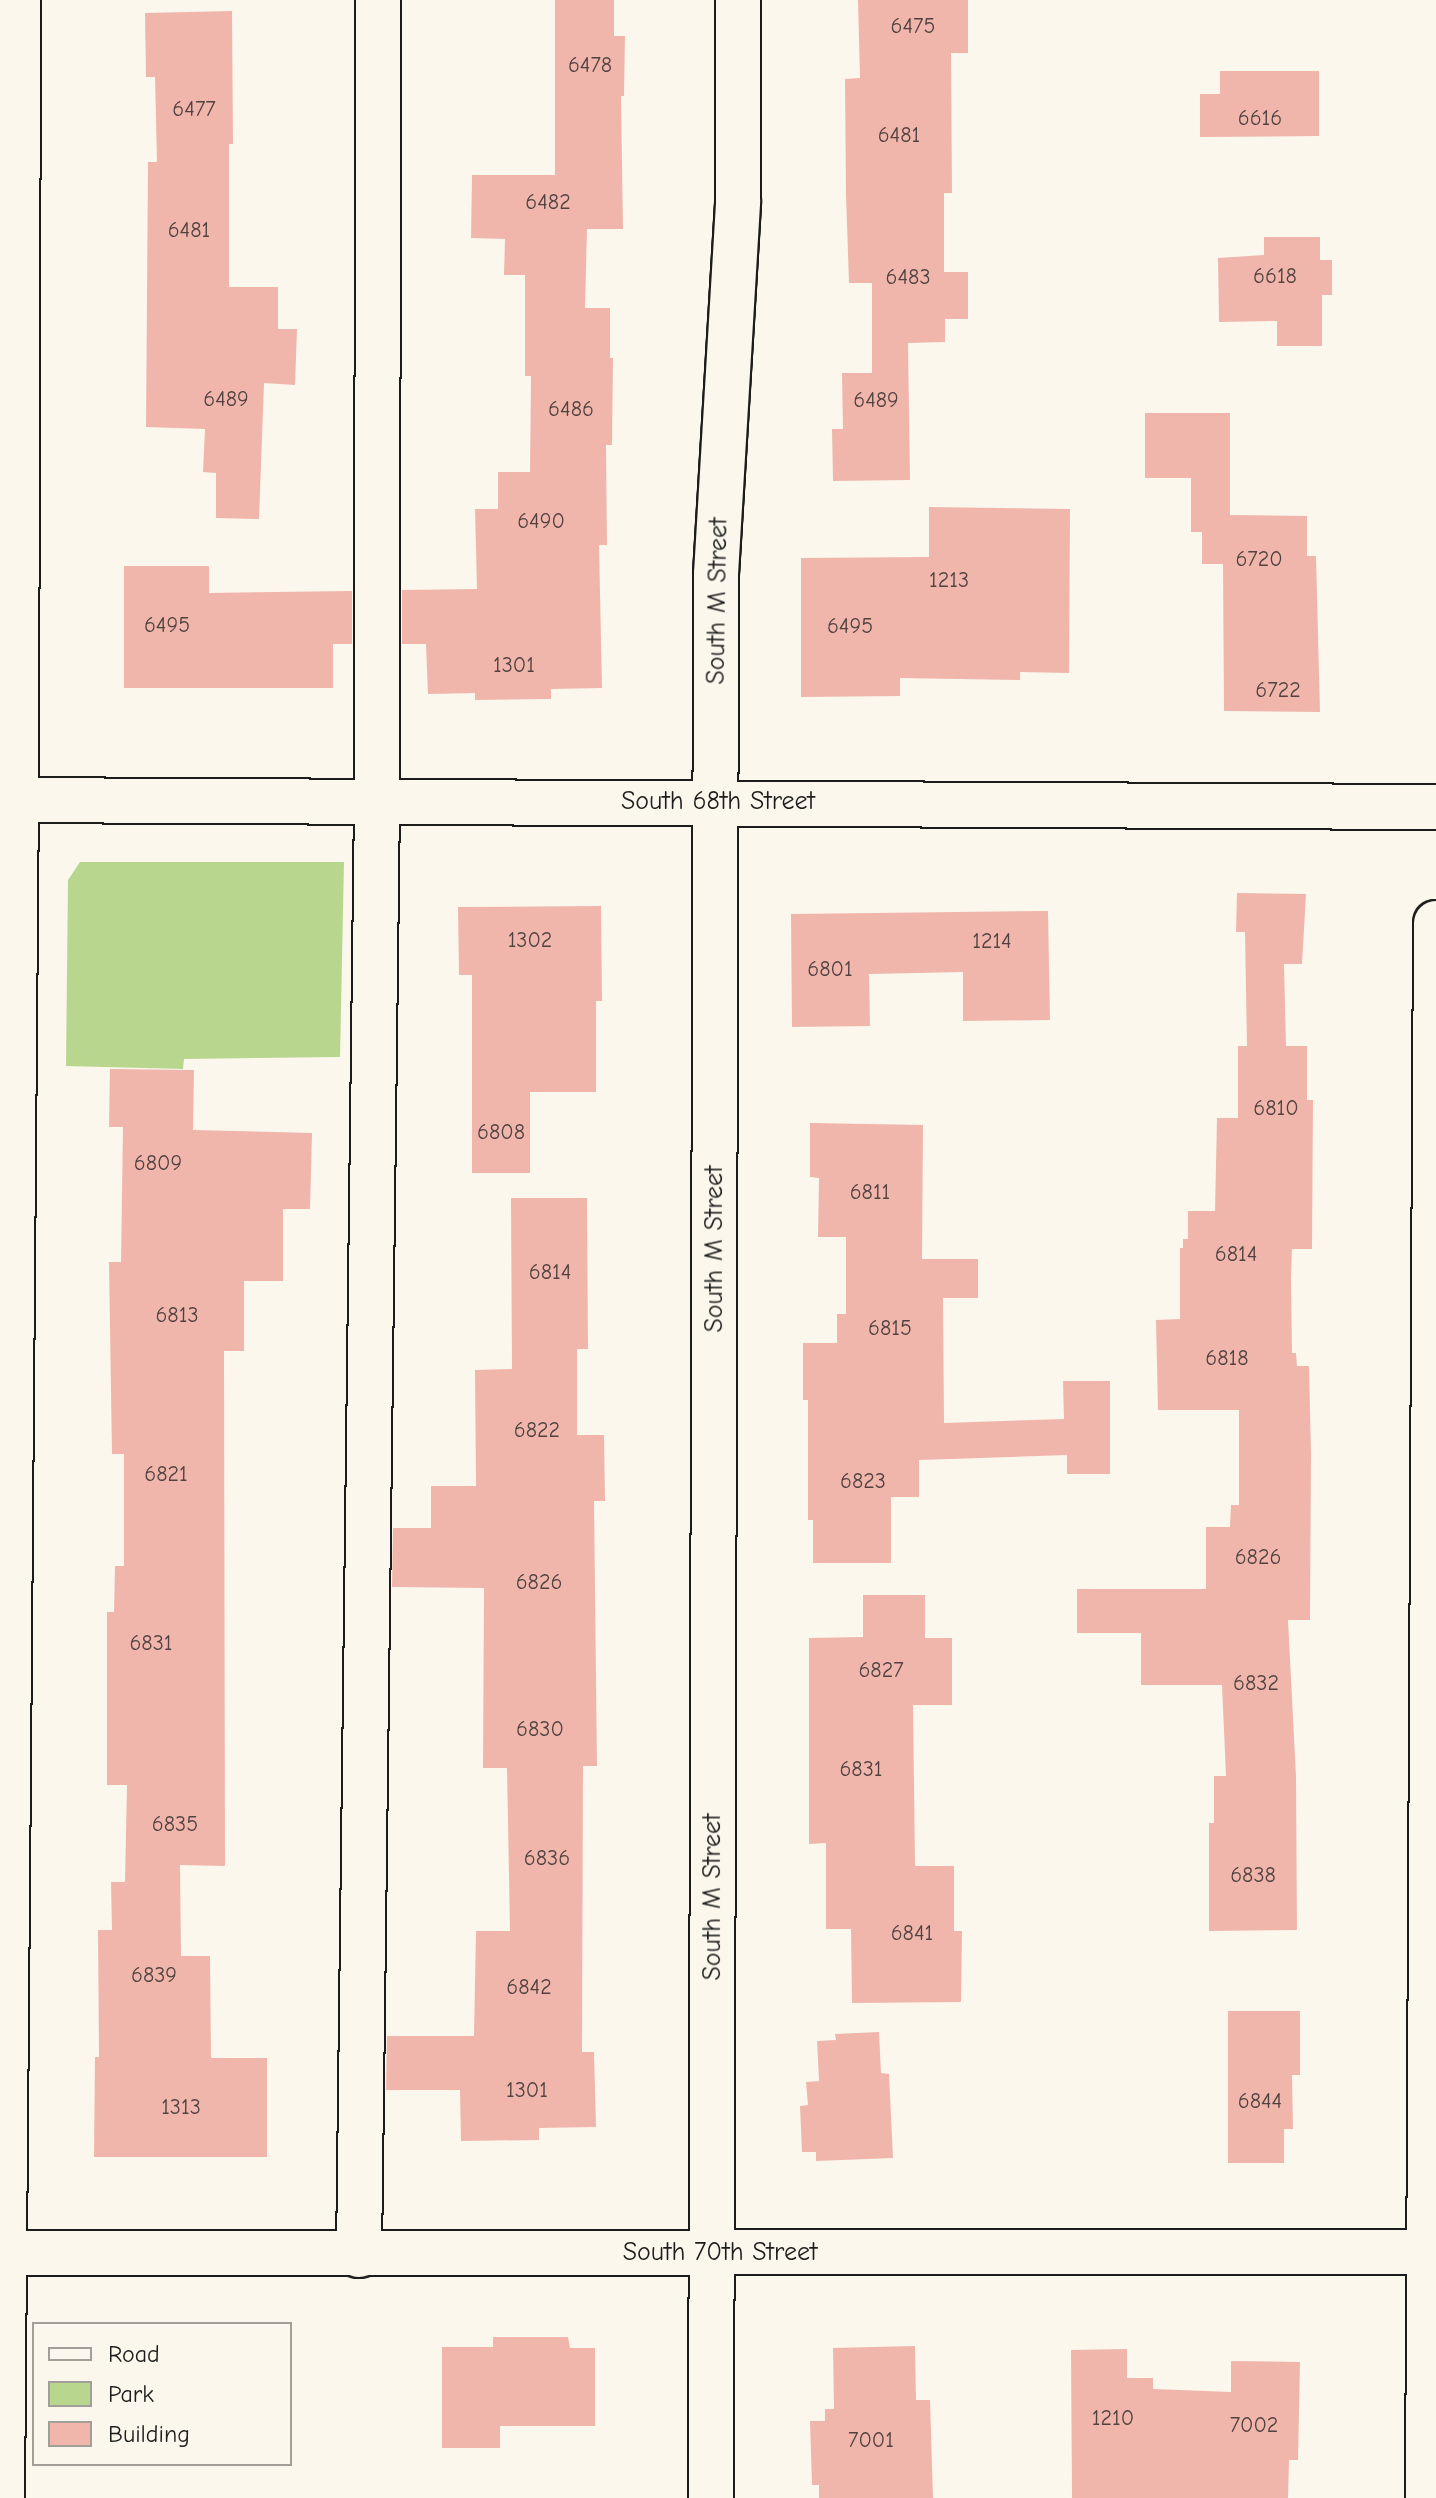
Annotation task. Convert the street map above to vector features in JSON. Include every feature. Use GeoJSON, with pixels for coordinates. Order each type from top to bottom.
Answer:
{"type":"FeatureCollection","features":[{"type":"Feature","properties":{"kind":"street"},"geometry":{"type":"LineString","coordinates":[[2,2498],[8,800],[18,0]]}},
{"type":"Feature","properties":{"kind":"street"},"geometry":{"type":"LineString","coordinates":[[359,2255],[377,801],[378,0]]}},
{"type":"Feature","properties":{"kind":"street","name":"South M Street"},"geometry":{"type":"LineString","coordinates":[[711,2498],[716,574],[738,201],[738,0]]}},
{"type":"Feature","properties":{"kind":"street","name":"South 68th Street"},"geometry":{"type":"LineString","coordinates":[[8,800],[1436,807]]}},
{"type":"Feature","properties":{"kind":"street"},"geometry":{"type":"LineString","coordinates":[[1428,2498],[1433,2252],[1436,923]]}},
{"type":"Feature","properties":{"kind":"street","name":"South 70th Street"},"geometry":{"type":"LineString","coordinates":[[4,2253],[1433,2252]]}},
{"type":"Feature","properties":{"kind":"green space"},"geometry":{"type":"Polygon","coordinates":[[[80,862],[344,862],[340,1057],[184,1059],[183,1069],[66,1066],[68,880],[80,862]]]}},
{"type":"Feature","properties":{"kind":"building"},"geometry":{"type":"Polygon","coordinates":[[[555,0],[614,0],[614,36],[625,36],[624,96],[621,96],[623,229],[587,229],[585,308],[610,308],[610,358],[613,358],[612,445],[606,445],[607,545],[599,545],[602,688],[551,689],[551,699],[475,700],[475,693],[428,694],[426,644],[402,644],[402,590],[477,589],[475,509],[498,509],[498,472],[530,472],[531,376],[525,376],[525,275],[504,275],[505,239],[471,238],[472,175],[555,175],[555,0]]]}},
{"type":"Feature","properties":{"kind":"building"},"geometry":{"type":"Polygon","coordinates":[[[858,0],[968,0],[968,53],[951,53],[952,193],[944,193],[944,272],[968,272],[968,319],[945,319],[945,342],[908,343],[910,480],[833,481],[832,429],[843,429],[842,373],[872,373],[872,283],[849,283],[845,79],[860,78],[858,0]]]}},
{"type":"Feature","properties":{"kind":"building"},"geometry":{"type":"Polygon","coordinates":[[[232,11],[233,144],[229,144],[229,287],[278,287],[278,329],[297,329],[295,385],[264,383],[259,519],[216,518],[216,473],[203,472],[205,429],[146,427],[148,162],[157,162],[155,77],[146,77],[145,13],[232,11]]]}},
{"type":"Feature","properties":{"kind":"building"},"geometry":{"type":"Polygon","coordinates":[[[1220,71],[1319,71],[1319,136],[1200,137],[1200,94],[1220,94],[1220,71]]]}},
{"type":"Feature","properties":{"kind":"building"},"geometry":{"type":"Polygon","coordinates":[[[1264,237],[1320,237],[1320,260],[1332,260],[1332,295],[1322,295],[1322,346],[1277,346],[1277,321],[1219,322],[1218,258],[1264,255],[1264,237]]]}},
{"type":"Feature","properties":{"kind":"building"},"geometry":{"type":"Polygon","coordinates":[[[1145,413],[1230,413],[1230,515],[1307,516],[1307,556],[1316,556],[1320,712],[1224,711],[1223,564],[1202,564],[1202,532],[1191,532],[1191,478],[1145,478],[1145,413]]]}},
{"type":"Feature","properties":{"kind":"building"},"geometry":{"type":"Polygon","coordinates":[[[929,507],[1070,509],[1069,673],[1020,672],[1020,680],[900,678],[900,696],[801,697],[801,558],[929,557],[929,507]]]}},
{"type":"Feature","properties":{"kind":"building"},"geometry":{"type":"Polygon","coordinates":[[[124,566],[209,566],[209,593],[352,591],[352,644],[333,644],[333,688],[124,688],[124,566]]]}},
{"type":"Feature","properties":{"kind":"building"},"geometry":{"type":"Polygon","coordinates":[[[1237,893],[1306,894],[1302,964],[1284,964],[1286,1046],[1307,1046],[1307,1100],[1313,1100],[1312,1249],[1292,1249],[1291,1277],[1292,1353],[1296,1353],[1297,1366],[1309,1366],[1311,1454],[1310,1620],[1288,1620],[1296,1777],[1297,1930],[1209,1931],[1209,1823],[1214,1823],[1214,1776],[1226,1776],[1222,1685],[1141,1685],[1141,1633],[1077,1633],[1077,1589],[1206,1589],[1206,1527],[1230,1527],[1231,1505],[1239,1505],[1239,1410],[1158,1410],[1156,1320],[1180,1319],[1180,1248],[1183,1248],[1183,1239],[1188,1239],[1188,1211],[1215,1211],[1217,1118],[1238,1118],[1238,1046],[1247,1046],[1245,932],[1236,932],[1237,893]]]}},
{"type":"Feature","properties":{"kind":"building"},"geometry":{"type":"Polygon","coordinates":[[[601,906],[602,1001],[596,1001],[596,1092],[530,1092],[530,1173],[472,1173],[472,975],[459,975],[458,907],[601,906]]]}},
{"type":"Feature","properties":{"kind":"building"},"geometry":{"type":"Polygon","coordinates":[[[1048,911],[1050,1020],[963,1021],[963,972],[869,974],[870,1026],[792,1027],[791,914],[1048,911]]]}},
{"type":"Feature","properties":{"kind":"building"},"geometry":{"type":"Polygon","coordinates":[[[110,1069],[194,1070],[193,1130],[312,1133],[310,1209],[283,1209],[283,1281],[244,1281],[244,1351],[224,1351],[225,1866],[180,1865],[181,1956],[210,1956],[211,2058],[267,2058],[267,2157],[94,2157],[95,2057],[99,2057],[98,1930],[112,1930],[111,1882],[125,1882],[127,1785],[107,1785],[107,1612],[114,1612],[115,1566],[124,1566],[124,1454],[112,1454],[109,1262],[121,1262],[123,1127],[109,1127],[110,1069]]]}},
{"type":"Feature","properties":{"kind":"building"},"geometry":{"type":"Polygon","coordinates":[[[810,1123],[923,1125],[922,1259],[978,1259],[978,1298],[943,1298],[944,1423],[1064,1419],[1063,1381],[1110,1381],[1110,1474],[1067,1474],[1067,1455],[919,1460],[919,1497],[891,1497],[891,1563],[813,1563],[813,1520],[808,1520],[808,1400],[803,1400],[803,1343],[837,1343],[837,1314],[846,1314],[846,1237],[818,1237],[819,1178],[810,1177],[810,1123]]]}},
{"type":"Feature","properties":{"kind":"building"},"geometry":{"type":"Polygon","coordinates":[[[511,1198],[587,1198],[588,1349],[577,1349],[577,1435],[604,1435],[605,1501],[594,1501],[597,1766],[583,1766],[582,2052],[594,2052],[596,2127],[539,2128],[539,2140],[461,2141],[460,2090],[386,2090],[387,2036],[474,2036],[476,1931],[510,1931],[507,1768],[483,1768],[484,1588],[392,1587],[393,1528],[431,1528],[431,1486],[476,1486],[475,1370],[512,1369],[511,1198]]]}},
{"type":"Feature","properties":{"kind":"building"},"geometry":{"type":"Polygon","coordinates":[[[863,1595],[925,1595],[925,1638],[952,1638],[952,1705],[913,1705],[915,1866],[954,1866],[954,1931],[962,1931],[961,2002],[852,2003],[851,1929],[826,1929],[826,1843],[809,1844],[809,1638],[863,1637],[863,1595]]]}},
{"type":"Feature","properties":{"kind":"building"},"geometry":{"type":"Polygon","coordinates":[[[1228,2011],[1300,2011],[1300,2075],[1292,2075],[1293,2129],[1284,2129],[1284,2163],[1228,2163],[1228,2011]]]}},
{"type":"Feature","properties":{"kind":"building"},"geometry":{"type":"Polygon","coordinates":[[[879,2032],[881,2073],[889,2074],[893,2158],[816,2161],[816,2152],[802,2152],[800,2106],[808,2105],[806,2082],[819,2081],[817,2041],[836,2040],[835,2034],[879,2032]]]}},
{"type":"Feature","properties":{"kind":"building"},"geometry":{"type":"Polygon","coordinates":[[[493,2337],[568,2337],[570,2348],[595,2348],[595,2426],[500,2426],[500,2448],[442,2448],[442,2347],[493,2347],[493,2337]]]}},
{"type":"Feature","properties":{"kind":"building"},"geometry":{"type":"Polygon","coordinates":[[[915,2346],[916,2400],[930,2400],[933,2498],[819,2498],[819,2485],[812,2485],[810,2421],[825,2421],[825,2409],[834,2409],[833,2348],[915,2346]]]}},
{"type":"Feature","properties":{"kind":"building"},"geometry":{"type":"Polygon","coordinates":[[[1127,2349],[1127,2378],[1153,2378],[1153,2389],[1231,2392],[1231,2361],[1300,2362],[1298,2460],[1289,2460],[1288,2498],[1072,2498],[1071,2350],[1127,2349]]]}}]}
